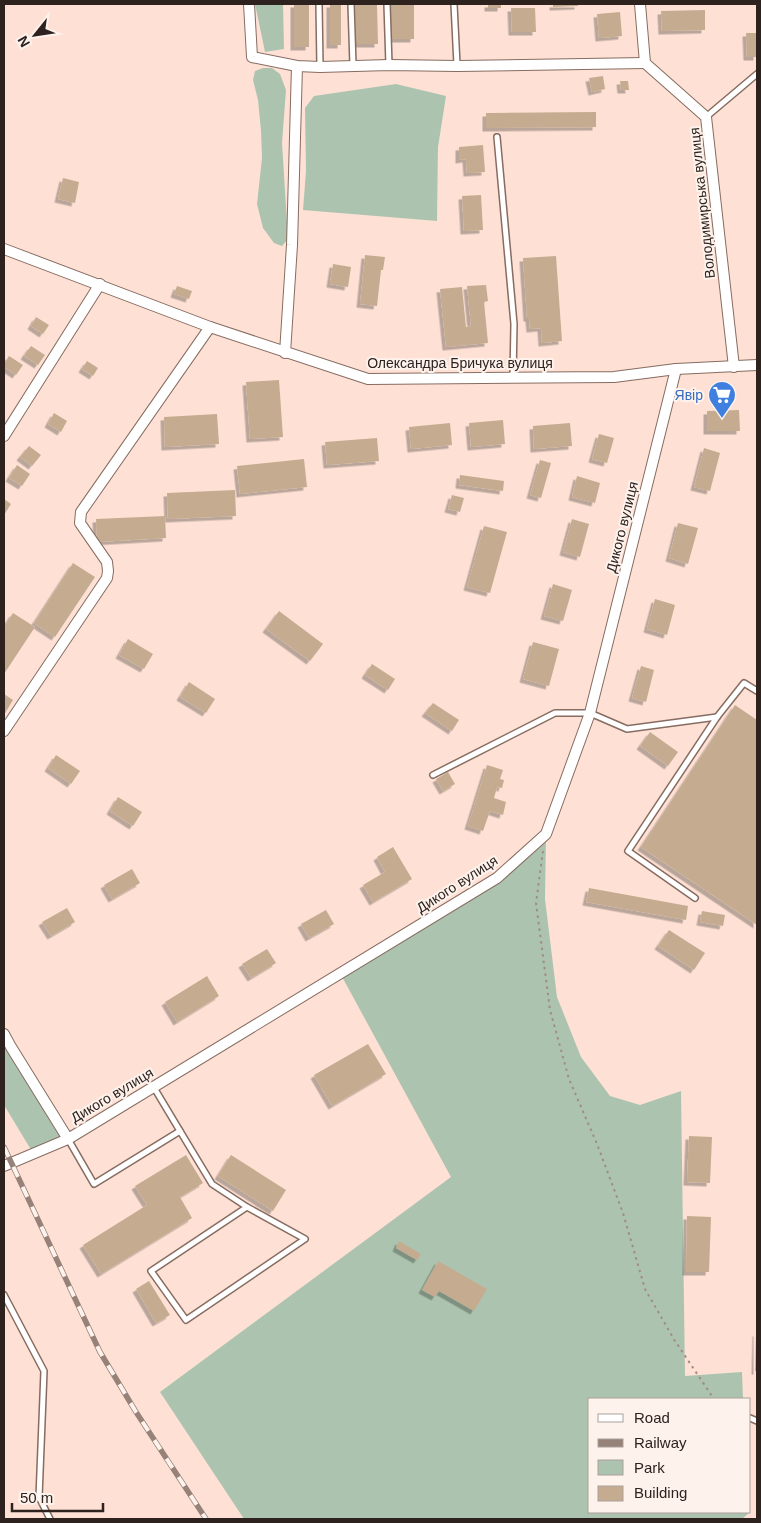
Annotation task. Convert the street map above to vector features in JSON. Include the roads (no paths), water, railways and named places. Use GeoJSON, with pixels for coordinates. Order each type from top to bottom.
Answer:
{"type":"FeatureCollection","features":[{"type":"Feature","properties":{"kind":"street"},"geometry":{"type":"LineString","coordinates":[[249,4],[252,57],[298,66],[320,67],[645,62],[640,4]]}},
{"type":"Feature","properties":{"kind":"street","name":"Володимирська вулиця"},"geometry":{"type":"LineString","coordinates":[[645,62],[706,117],[734,367]]}},
{"type":"Feature","properties":{"kind":"street"},"geometry":{"type":"LineString","coordinates":[[285,352],[292,245],[298,66]]}},
{"type":"Feature","properties":{"kind":"street","name":"Олександра Бричука вулиця"},"geometry":{"type":"LineString","coordinates":[[4,249],[210,327],[368,380],[614,377],[676,369],[757,365]]}},
{"type":"Feature","properties":{"kind":"street"},"geometry":{"type":"LineString","coordinates":[[4,436],[100,284]]}},
{"type":"Feature","properties":{"kind":"street"},"geometry":{"type":"LineString","coordinates":[[4,731],[107,578],[107,562],[80,523],[81,512],[210,327]]}},
{"type":"Feature","properties":{"kind":"street","name":"Дикого вулиця"},"geometry":{"type":"LineString","coordinates":[[4,1166],[68,1139],[497,878],[546,834],[590,713],[676,369]]}},
{"type":"Feature","properties":{"kind":"street"},"geometry":{"type":"LineString","coordinates":[[4,1034],[68,1139]]}},
{"type":"Feature","properties":{"kind":"lane"},"geometry":{"type":"LineString","coordinates":[[319,4],[320,67]]}},
{"type":"Feature","properties":{"kind":"lane"},"geometry":{"type":"LineString","coordinates":[[351,4],[353,65]]}},
{"type":"Feature","properties":{"kind":"lane"},"geometry":{"type":"LineString","coordinates":[[387,4],[388,65]]}},
{"type":"Feature","properties":{"kind":"lane"},"geometry":{"type":"LineString","coordinates":[[454,4],[457,66]]}},
{"type":"Feature","properties":{"kind":"lane"},"geometry":{"type":"LineString","coordinates":[[706,117],[757,74]]}},
{"type":"Feature","properties":{"kind":"lane"},"geometry":{"type":"LineString","coordinates":[[496,137],[514,324],[513,378]]}},
{"type":"Feature","properties":{"kind":"lane"},"geometry":{"type":"LineString","coordinates":[[696,898],[628,851],[717,717],[744,683],[757,691]]}},
{"type":"Feature","properties":{"kind":"lane"},"geometry":{"type":"LineString","coordinates":[[433,775],[554,713],[590,713],[626,729],[717,717]]}},
{"type":"Feature","properties":{"kind":"lane"},"geometry":{"type":"LineString","coordinates":[[153,1086],[212,1184],[247,1207],[305,1239],[186,1320],[151,1271],[247,1207]]}},
{"type":"Feature","properties":{"kind":"lane"},"geometry":{"type":"LineString","coordinates":[[68,1139],[94,1184],[180,1131]]}},
{"type":"Feature","properties":{"kind":"lane"},"geometry":{"type":"LineString","coordinates":[[4,1295],[44,1371],[39,1497],[50,1519]]}},
{"type":"Feature","properties":{"kind":"railway"},"geometry":{"type":"LineString","coordinates":[[4,1147],[100,1352],[136,1412],[206,1519]]}},
{"type":"Feature","properties":{"kind":"place","name":"Явiр"},"geometry":{"type":"Point","coordinates":[722,419]}}]}
